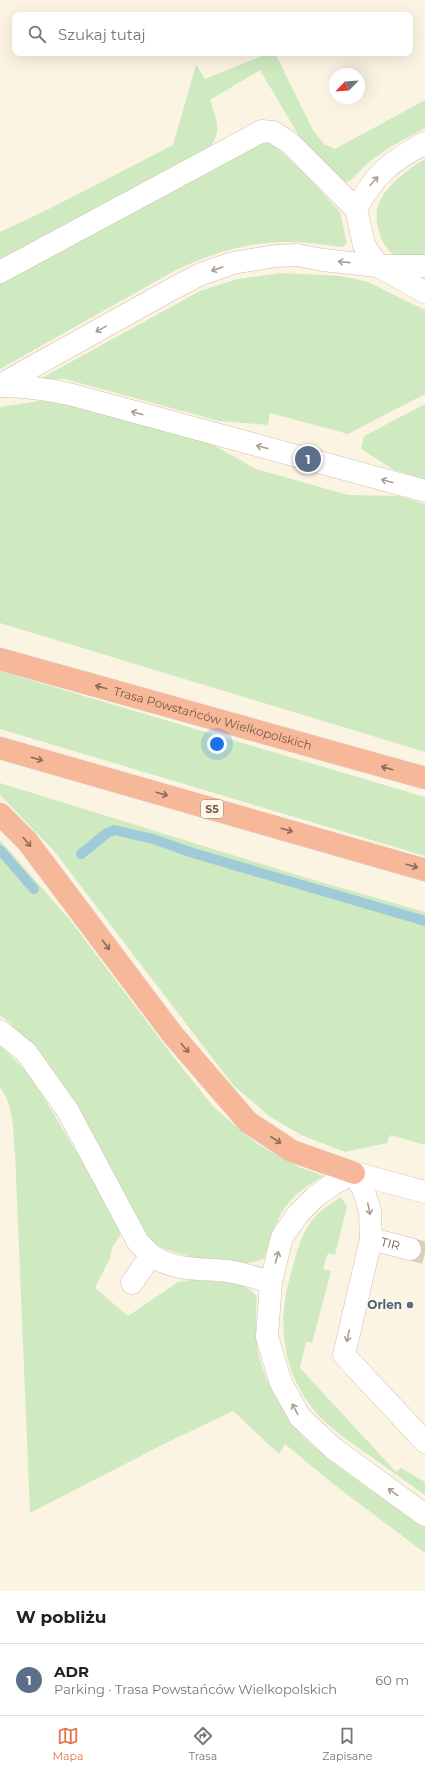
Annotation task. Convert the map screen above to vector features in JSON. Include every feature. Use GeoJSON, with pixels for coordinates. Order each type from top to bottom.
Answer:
{"type":"FeatureCollection","features":[{"type":"Feature","properties":{"kind":"highway","name":"Trasa Powstańców Wielkopolskich"},"geometry":{"type":"LineString","coordinates":[[0,659],[425,778]]}},
{"type":"Feature","properties":{"kind":"highway","name":"S5"},"geometry":{"type":"LineString","coordinates":[[0,748],[425,870]]}},
{"type":"Feature","properties":{"kind":"highway"},"geometry":{"type":"LineString","coordinates":[[0,814],[27,841],[173,1035],[248,1122],[292,1151],[354,1173]]}},
{"type":"Feature","properties":{"kind":"lane"},"geometry":{"type":"LineString","coordinates":[[0,272],[262,131],[273,132],[290,143],[356,209],[364,245],[378,266],[425,292]]}},
{"type":"Feature","properties":{"kind":"lane"},"geometry":{"type":"LineString","coordinates":[[356,209],[368,188],[382,171],[396,160],[425,143]]}},
{"type":"Feature","properties":{"kind":"lane"},"geometry":{"type":"LineString","coordinates":[[0,385],[174,288],[201,274],[233,263],[275,256],[297,255],[324,260],[378,266],[425,266]]}},
{"type":"Feature","properties":{"kind":"lane"},"geometry":{"type":"LineString","coordinates":[[0,385],[40,388],[69,394],[425,491]]}},
{"type":"Feature","properties":{"kind":"lane"},"geometry":{"type":"LineString","coordinates":[[0,1031],[26,1052],[68,1111],[138,1242],[151,1256],[171,1266],[198,1270],[229,1271],[270,1282]]}},
{"type":"Feature","properties":{"kind":"lane"},"geometry":{"type":"LineString","coordinates":[[354,1173],[364,1191],[370,1211],[371,1239],[344,1356],[425,1442]]}},
{"type":"Feature","properties":{"kind":"lane"},"geometry":{"type":"LineString","coordinates":[[425,1192],[354,1173],[333,1184],[315,1197],[298,1214],[282,1238],[270,1282],[267,1337],[281,1383],[300,1417],[333,1448],[425,1515]]}},
{"type":"Feature","properties":{"kind":"lane","name":"TIR"},"geometry":{"type":"LineString","coordinates":[[371,1239],[410,1249]]}},
{"type":"Feature","properties":{"kind":"lane"},"geometry":{"type":"LineString","coordinates":[[132,1283],[151,1256]]}},
{"type":"Feature","properties":{"kind":"green space"},"geometry":{"type":"Polygon","coordinates":[[[262,56],[276,56],[313,130],[324,144],[335,149],[425,100],[425,128],[387,149],[370,161],[350,181],[340,181],[303,143],[260,70],[210,100],[216,119],[217,130],[214,141],[210,147],[0,259],[0,232],[45,211],[173,145],[196,65],[205,79],[262,56]]]}},
{"type":"Feature","properties":{"kind":"green space"},"geometry":{"type":"Polygon","coordinates":[[[263,142],[270,142],[304,173],[340,212],[347,243],[343,247],[304,242],[276,242],[247,246],[218,253],[176,270],[0,369],[0,279],[263,142]]]}},
{"type":"Feature","properties":{"kind":"green space"},"geometry":{"type":"Polygon","coordinates":[[[425,159],[425,254],[401,257],[392,253],[383,241],[377,225],[377,209],[387,190],[405,173],[425,159]]]}},
{"type":"Feature","properties":{"kind":"green space"},"geometry":{"type":"Polygon","coordinates":[[[281,273],[341,276],[368,282],[425,310],[425,394],[348,434],[270,413],[268,425],[219,421],[65,379],[38,380],[200,291],[237,279],[281,273]]]}},
{"type":"Feature","properties":{"kind":"green space"},"geometry":{"type":"Polygon","coordinates":[[[39,401],[62,402],[210,443],[256,469],[348,495],[398,496],[425,504],[425,752],[0,623],[0,407],[39,401]]]}},
{"type":"Feature","properties":{"kind":"green space"},"geometry":{"type":"Polygon","coordinates":[[[425,404],[425,480],[394,470],[361,449],[364,436],[425,404]]]}},
{"type":"Feature","properties":{"kind":"green space"},"geometry":{"type":"Polygon","coordinates":[[[0,671],[425,797],[425,856],[0,729],[0,671]]]}},
{"type":"Feature","properties":{"kind":"green space"},"geometry":{"type":"Polygon","coordinates":[[[0,783],[307,878],[425,912],[425,1145],[390,1135],[387,1143],[345,1152],[301,1135],[269,1116],[233,1085],[54,851],[0,795],[0,783]]]}},
{"type":"Feature","properties":{"kind":"green space"},"geometry":{"type":"Polygon","coordinates":[[[0,840],[70,920],[172,1055],[212,1105],[259,1145],[299,1167],[324,1176],[300,1191],[286,1206],[272,1235],[264,1259],[243,1264],[225,1263],[176,1253],[155,1243],[141,1226],[37,1051],[10,1023],[0,1015],[0,840]]]}},
{"type":"Feature","properties":{"kind":"green space"},"geometry":{"type":"Polygon","coordinates":[[[0,1045],[31,1076],[113,1213],[121,1234],[112,1248],[110,1258],[95,1288],[128,1316],[178,1282],[195,1279],[238,1284],[250,1290],[257,1296],[256,1337],[261,1364],[272,1390],[287,1416],[304,1438],[327,1458],[425,1527],[425,1553],[332,1483],[285,1444],[279,1454],[233,1411],[164,1444],[30,1513],[15,1153],[10,1110],[5,1095],[0,1088],[0,1045]]]}},
{"type":"Feature","properties":{"kind":"green space"},"geometry":{"type":"Polygon","coordinates":[[[341,1197],[347,1207],[335,1255],[328,1253],[323,1269],[331,1271],[312,1343],[306,1342],[300,1368],[396,1472],[401,1468],[425,1482],[425,1495],[325,1422],[307,1401],[297,1384],[290,1367],[286,1349],[284,1312],[286,1292],[298,1248],[312,1220],[341,1197]]]}},
{"type":"Feature","properties":{"kind":"waterway"},"geometry":{"type":"LineString","coordinates":[[81,854],[107,833],[114,830],[153,839],[193,853],[425,921]]}},
{"type":"Feature","properties":{"kind":"waterway"},"geometry":{"type":"LineString","coordinates":[[0,850],[34,889]]}},
{"type":"Feature","properties":{"kind":"tunnel"},"geometry":{"type":"LineString","coordinates":[[410,1249],[425,1253]]}},
{"type":"Feature","properties":{"kind":"place","name":"ADR"},"geometry":{"type":"Point","coordinates":[308,459]}},
{"type":"Feature","properties":{"kind":"place","name":"Orlen"},"geometry":{"type":"Point","coordinates":[410,1305]}}]}
